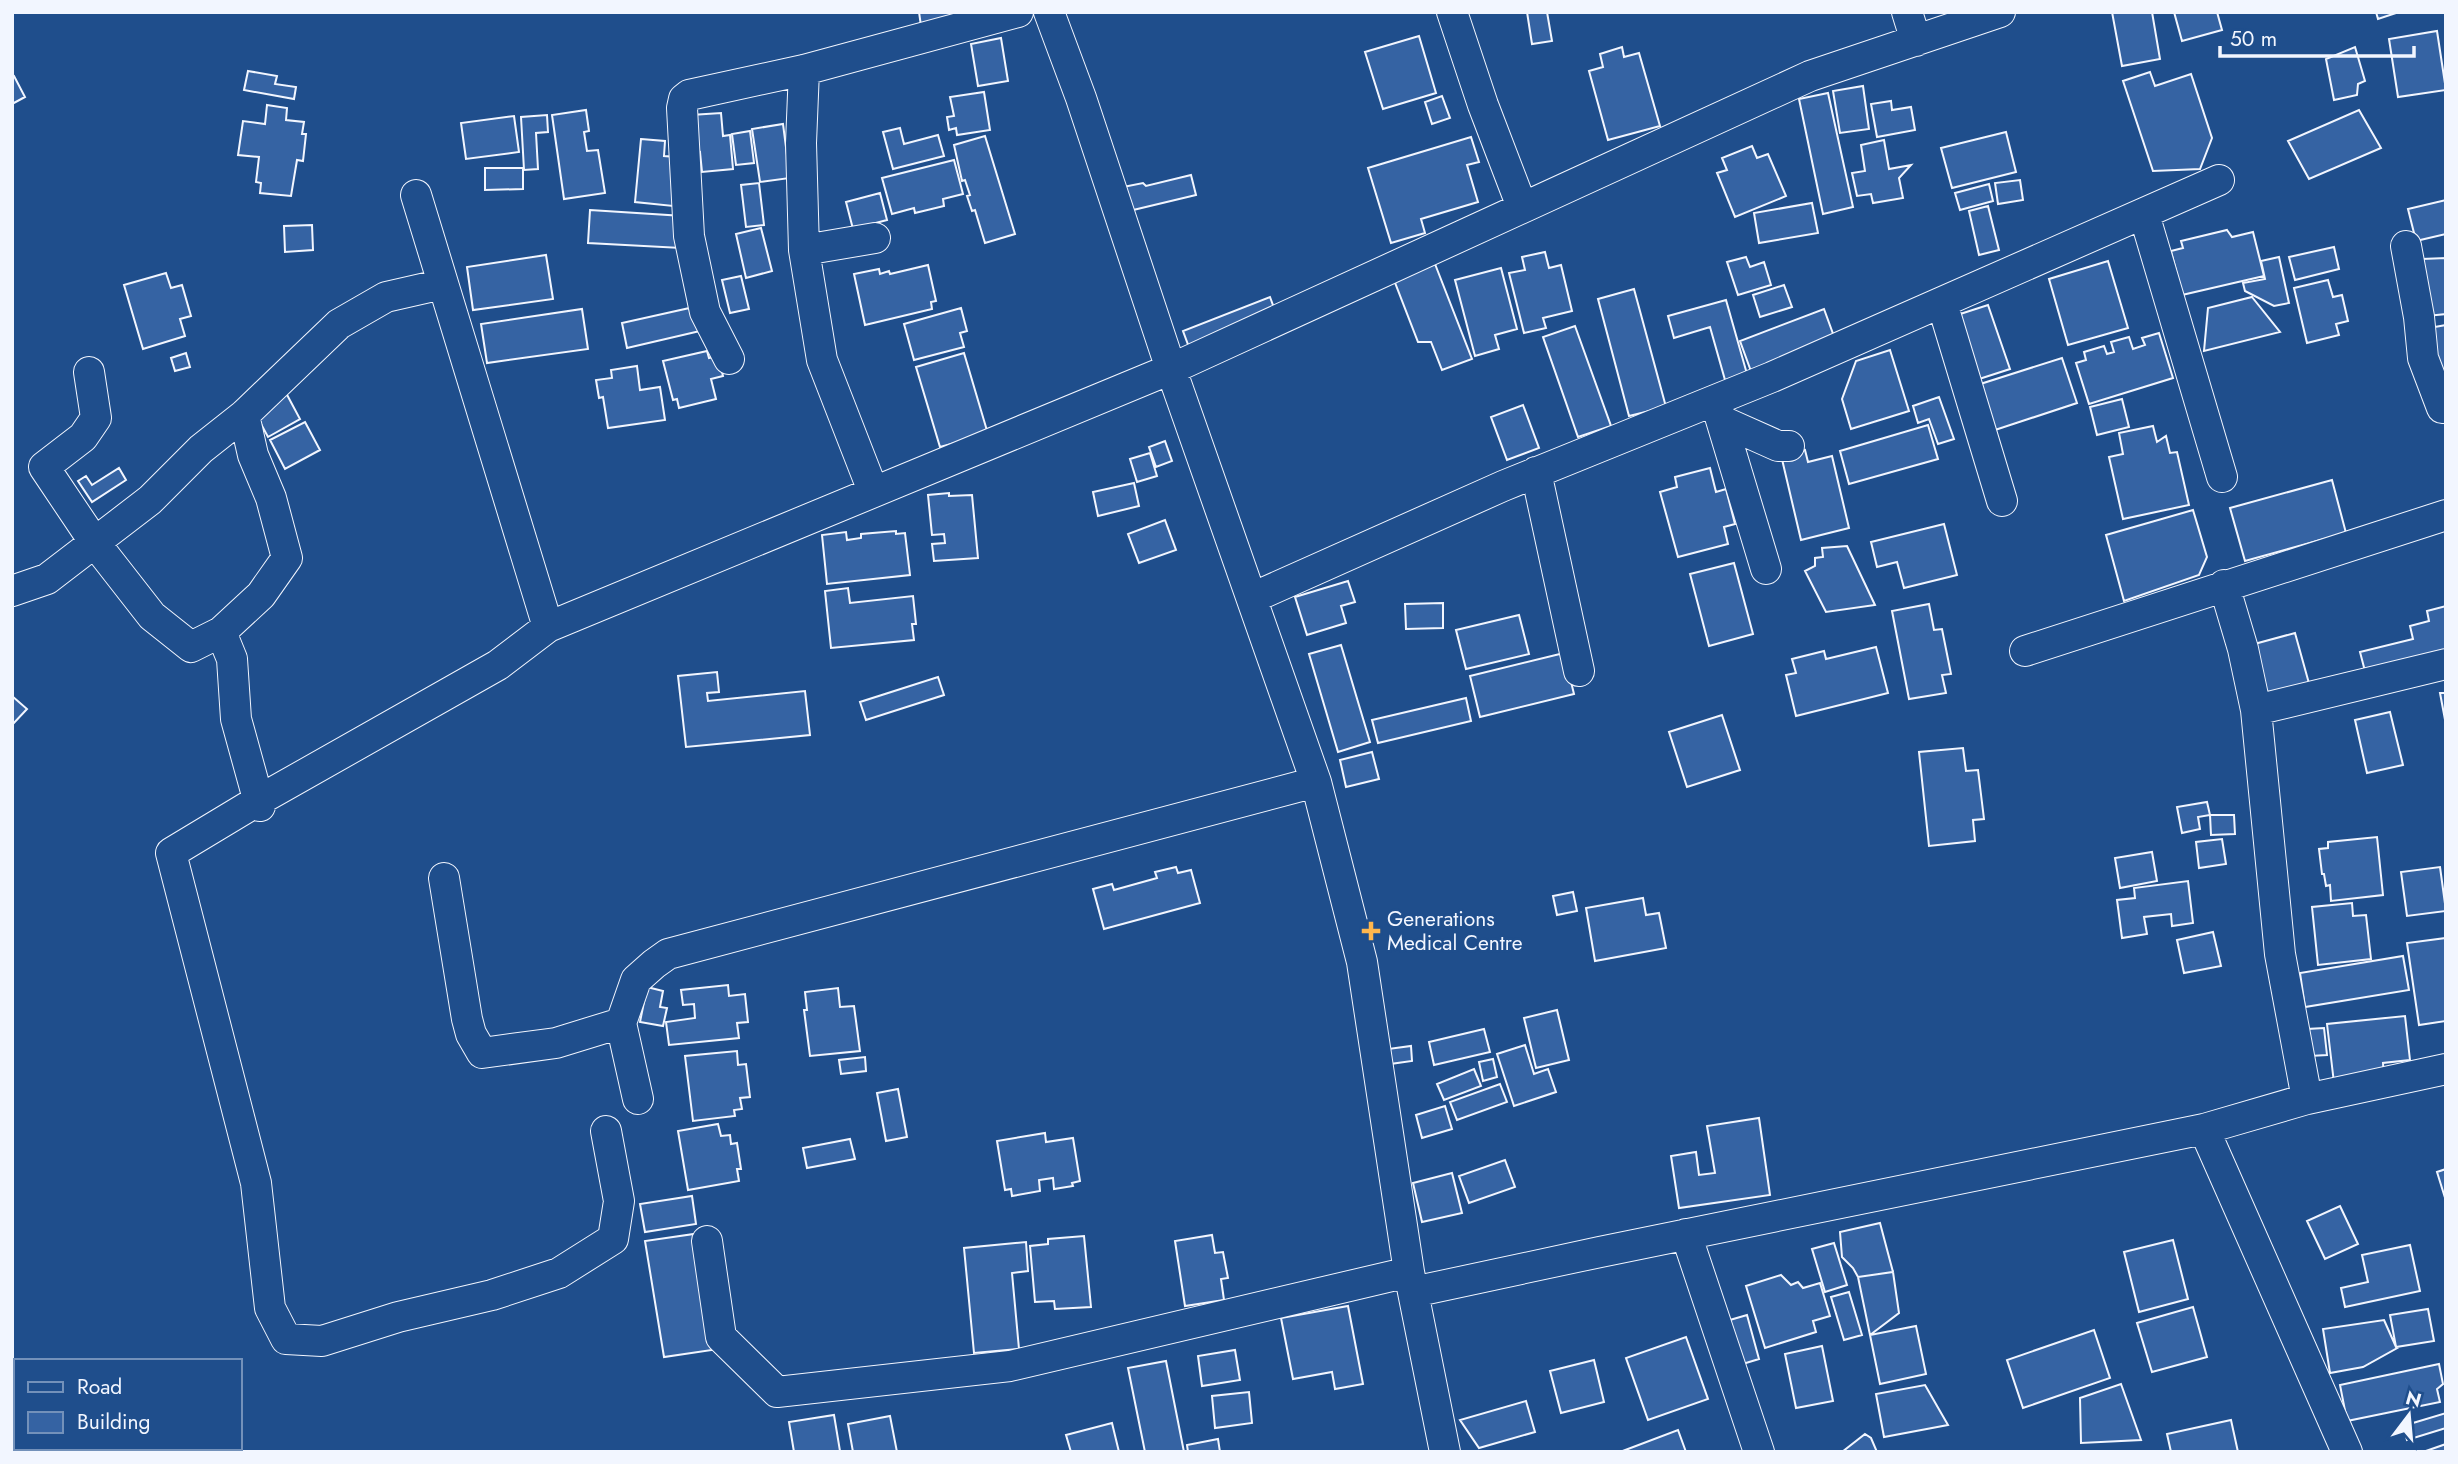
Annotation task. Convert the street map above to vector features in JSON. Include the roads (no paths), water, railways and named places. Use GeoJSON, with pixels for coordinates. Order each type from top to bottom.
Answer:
{"type":"FeatureCollection","features":[{"type":"Feature","properties":{"kind":"street"},"geometry":{"type":"LineString","coordinates":[[729,359],[705,312],[689,236],[682,108],[684,99],[689,94],[804,70],[1018,12]]}},
{"type":"Feature","properties":{"kind":"street"},"geometry":{"type":"LineString","coordinates":[[1049,12],[1081,98],[1171,369],[1317,782],[1362,961],[1411,1282],[1445,1452]]}},
{"type":"Feature","properties":{"kind":"street"},"geometry":{"type":"LineString","coordinates":[[1452,12],[1483,105],[1522,207]]}},
{"type":"Feature","properties":{"kind":"street"},"geometry":{"type":"LineString","coordinates":[[1907,12],[1916,41]]}},
{"type":"Feature","properties":{"kind":"street"},"geometry":{"type":"LineString","coordinates":[[606,1131],[619,1201],[613,1238],[559,1273],[492,1295],[398,1317],[322,1341],[286,1339],[270,1308],[256,1183],[171,853],[498,665],[548,627],[1171,369],[1810,76],[2000,12]]}},
{"type":"Feature","properties":{"kind":"street"},"geometry":{"type":"LineString","coordinates":[[804,70],[801,143],[804,250],[822,360],[873,491]]}},
{"type":"Feature","properties":{"kind":"street"},"geometry":{"type":"LineString","coordinates":[[1252,598],[1536,472],[1718,411],[1942,303],[2220,180]]}},
{"type":"Feature","properties":{"kind":"street"},"geometry":{"type":"LineString","coordinates":[[416,195],[548,627]]}},
{"type":"Feature","properties":{"kind":"street"},"geometry":{"type":"LineString","coordinates":[[2144,214],[2222,477]]}},
{"type":"Feature","properties":{"kind":"street"},"geometry":{"type":"LineString","coordinates":[[804,250],[875,238]]}},
{"type":"Feature","properties":{"kind":"street"},"geometry":{"type":"LineString","coordinates":[[2406,246],[2419,317],[2423,358],[2442,408],[2446,408]]}},
{"type":"Feature","properties":{"kind":"street"},"geometry":{"type":"LineString","coordinates":[[12,591],[47,579],[150,500],[201,449],[244,415],[339,324],[386,297],[443,284]]}},
{"type":"Feature","properties":{"kind":"street"},"geometry":{"type":"LineString","coordinates":[[1942,303],[2002,501]]}},
{"type":"Feature","properties":{"kind":"street"},"geometry":{"type":"LineString","coordinates":[[89,372],[96,418],[83,437],[44,467],[95,543],[152,616],[191,647],[221,632],[261,595],[287,558],[271,498],[253,455],[244,415]]}},
{"type":"Feature","properties":{"kind":"street"},"geometry":{"type":"LineString","coordinates":[[1718,411],[1778,446],[1788,446]]}},
{"type":"Feature","properties":{"kind":"street"},"geometry":{"type":"LineString","coordinates":[[1718,411],[1766,569]]}},
{"type":"Feature","properties":{"kind":"street"},"geometry":{"type":"LineString","coordinates":[[1536,472],[1579,671]]}},
{"type":"Feature","properties":{"kind":"street"},"geometry":{"type":"LineString","coordinates":[[2025,651],[2446,515]]}},
{"type":"Feature","properties":{"kind":"street"},"geometry":{"type":"LineString","coordinates":[[2224,585],[2243,649],[2256,710],[2280,954],[2307,1099]]}},
{"type":"Feature","properties":{"kind":"street"},"geometry":{"type":"LineString","coordinates":[[221,632],[232,659],[236,719],[259,803]]}},
{"type":"Feature","properties":{"kind":"street"},"geometry":{"type":"LineString","coordinates":[[2256,710],[2446,664]]}},
{"type":"Feature","properties":{"kind":"street"},"geometry":{"type":"LineString","coordinates":[[638,1098],[621,1023],[636,981],[668,954],[1317,782]]}},
{"type":"Feature","properties":{"kind":"street"},"geometry":{"type":"LineString","coordinates":[[444,878],[467,1019],[471,1034],[482,1053],[556,1043],[621,1023]]}},
{"type":"Feature","properties":{"kind":"street"},"geometry":{"type":"LineString","coordinates":[[707,1241],[721,1337],[777,1392],[1010,1366],[1411,1282],[1686,1234],[2204,1129],[2307,1099],[2446,1069]]}},
{"type":"Feature","properties":{"kind":"street"},"geometry":{"type":"LineString","coordinates":[[2204,1129],[2347,1452]]}},
{"type":"Feature","properties":{"kind":"street"},"geometry":{"type":"LineString","coordinates":[[1686,1234],[1759,1452]]}},
{"type":"Feature","properties":{"kind":"place","name":"Generations Medical Centre"},"geometry":{"type":"Point","coordinates":[1371,931]}}]}
